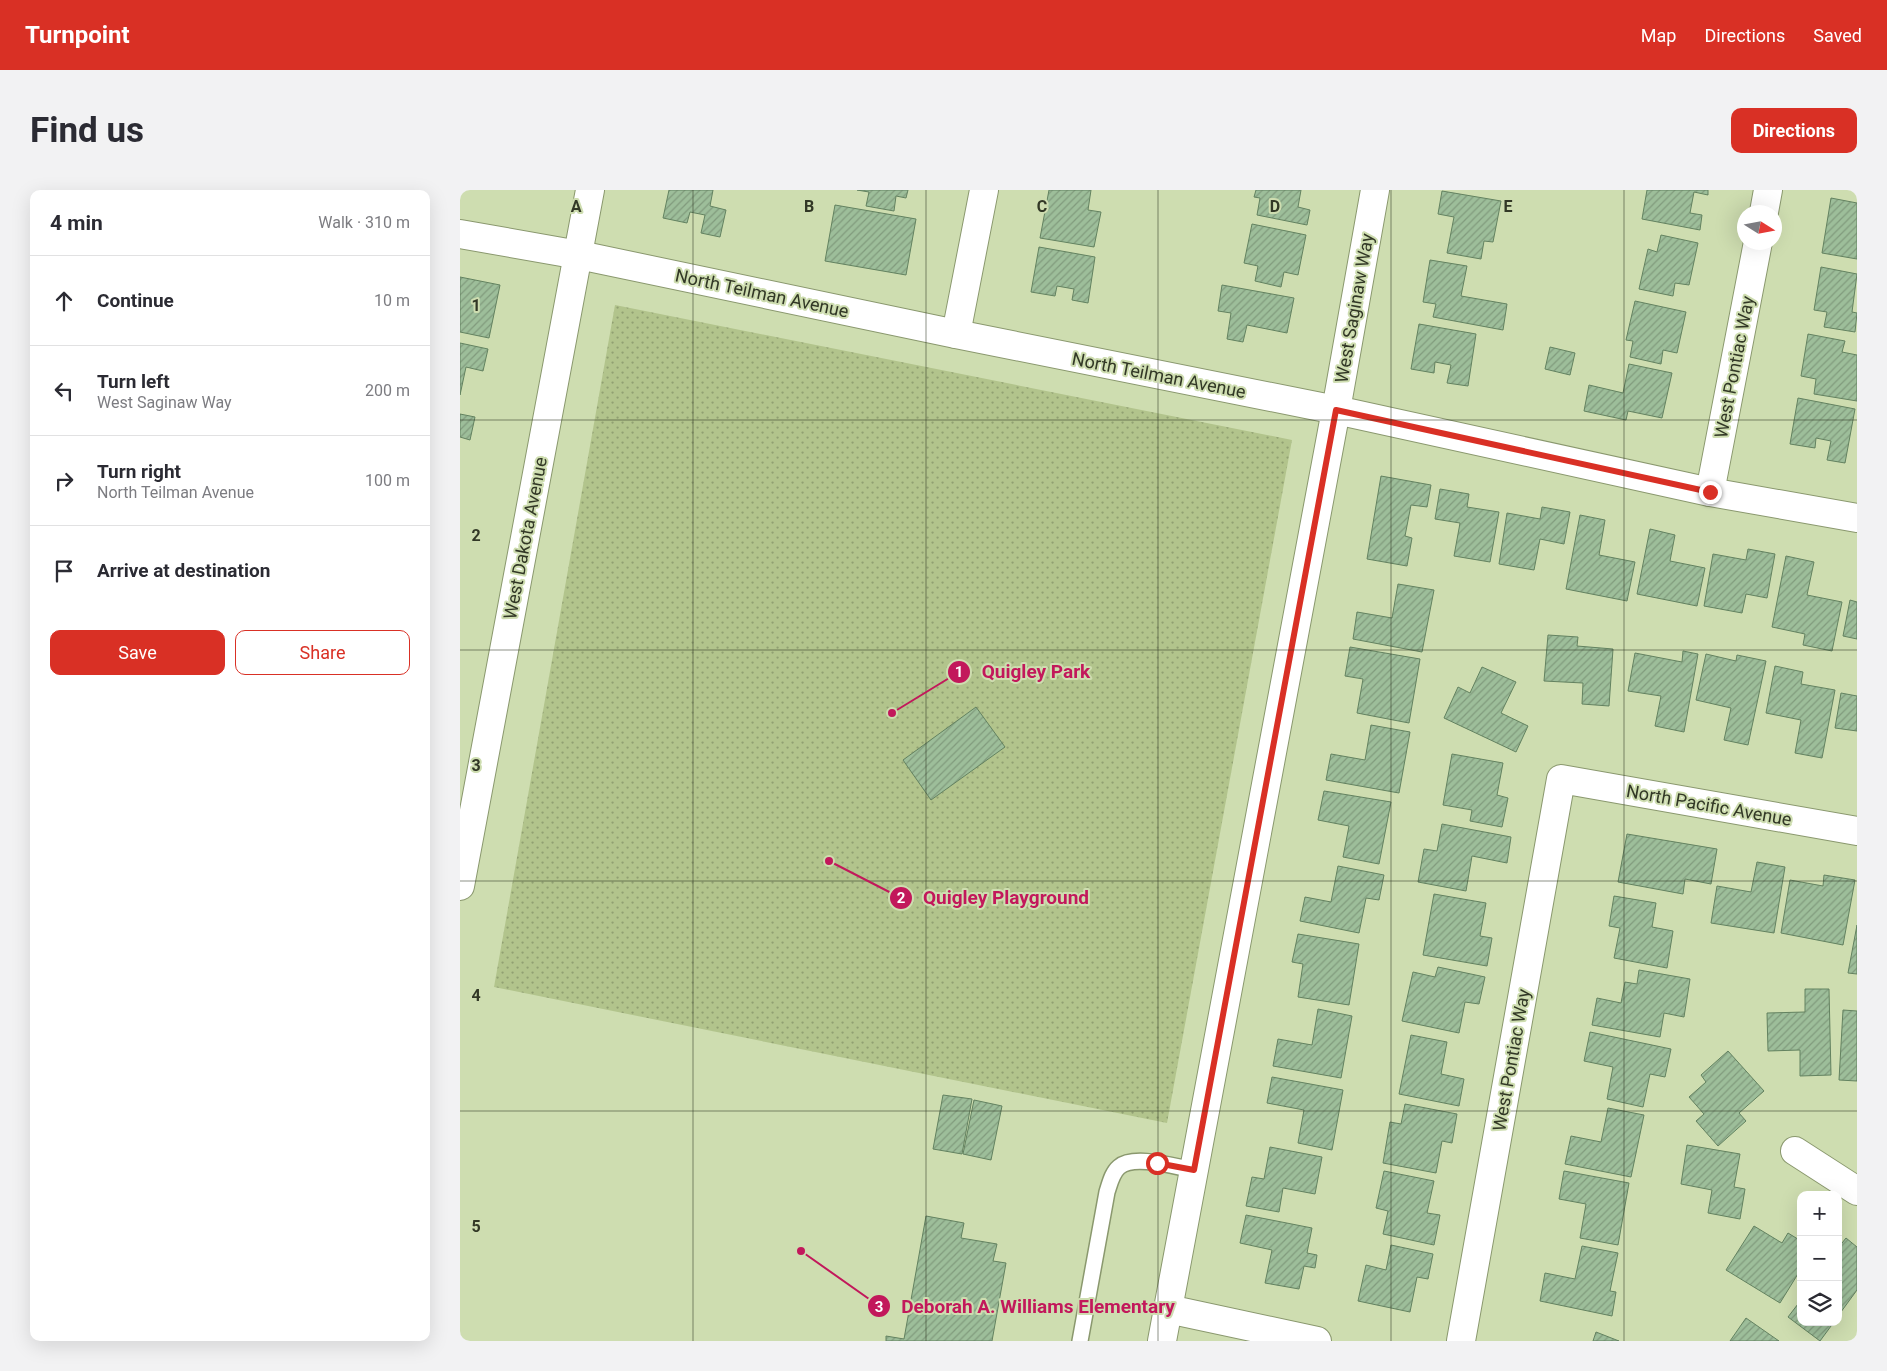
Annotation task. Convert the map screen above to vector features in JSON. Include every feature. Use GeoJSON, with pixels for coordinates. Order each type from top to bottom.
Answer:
{"type":"FeatureCollection","features":[{"type":"Feature","properties":{"kind":"street","name":"West Dakota Avenue"},"geometry":{"type":"LineString","coordinates":[[460,886],[590,190]]}},
{"type":"Feature","properties":{"kind":"street"},"geometry":{"type":"LineString","coordinates":[[956,334],[984,190]]}},
{"type":"Feature","properties":{"kind":"street","name":"West Saginaw Way"},"geometry":{"type":"LineString","coordinates":[[1162,1341],[1376,190]]}},
{"type":"Feature","properties":{"kind":"street"},"geometry":{"type":"LineString","coordinates":[[1765,205],[1768,190]]}},
{"type":"Feature","properties":{"kind":"street","name":"North Teilman Avenue"},"geometry":{"type":"LineString","coordinates":[[460,234],[579,255],[956,334],[1336,410],[1710,492],[1857,518]]}},
{"type":"Feature","properties":{"kind":"street","name":"West Pontiac Way"},"geometry":{"type":"LineString","coordinates":[[1710,492],[1756,250]]}},
{"type":"Feature","properties":{"kind":"street","name":"West Pontiac Way"},"geometry":{"type":"LineString","coordinates":[[1461,1341],[1562,779]]}},
{"type":"Feature","properties":{"kind":"street","name":"North Pacific Avenue"},"geometry":{"type":"LineString","coordinates":[[1562,779],[1857,831]]}},
{"type":"Feature","properties":{"kind":"street"},"geometry":{"type":"LineString","coordinates":[[1795,1151],[1857,1191]]}},
{"type":"Feature","properties":{"kind":"street"},"geometry":{"type":"LineString","coordinates":[[1168,1309],[1317,1341]]}},
{"type":"Feature","properties":{"kind":"lane"},"geometry":{"type":"LineString","coordinates":[[1080,1341],[1107,1192],[1112,1176],[1120,1166],[1131,1162],[1157,1163],[1194,1170]]}},
{"type":"Feature","properties":{"kind":"green space"},"geometry":{"type":"Polygon","coordinates":[[[615,305],[1292,440],[1167,1123],[494,987],[615,305]]]}},
{"type":"Feature","properties":{"kind":"building"},"geometry":{"type":"Polygon","coordinates":[[[669,190],[713,190],[710,206],[726,210],[720,237],[701,233],[705,215],[690,212],[687,223],[663,218],[669,190]]]}},
{"type":"Feature","properties":{"kind":"building"},"geometry":{"type":"Polygon","coordinates":[[[857,190],[908,190],[906,198],[896,196],[894,211],[866,206],[869,192],[857,190]]]}},
{"type":"Feature","properties":{"kind":"building"},"geometry":{"type":"Polygon","coordinates":[[[1049,190],[1091,190],[1088,210],[1101,212],[1094,247],[1040,238],[1049,190]]]}},
{"type":"Feature","properties":{"kind":"building"},"geometry":{"type":"Polygon","coordinates":[[[1256,190],[1301,190],[1298,207],[1310,210],[1307,225],[1257,215],[1260,198],[1254,197],[1256,190]]]}},
{"type":"Feature","properties":{"kind":"building"},"geometry":{"type":"Polygon","coordinates":[[[1647,190],[1708,190],[1708,195],[1694,192],[1690,213],[1702,215],[1700,230],[1642,219],[1647,190]]]}},
{"type":"Feature","properties":{"kind":"building"},"geometry":{"type":"Polygon","coordinates":[[[1442,191],[1501,201],[1493,242],[1484,241],[1481,259],[1447,253],[1454,217],[1438,214],[1442,191]]]}},
{"type":"Feature","properties":{"kind":"building"},"geometry":{"type":"Polygon","coordinates":[[[1831,198],[1857,203],[1857,259],[1822,253],[1831,198]]]}},
{"type":"Feature","properties":{"kind":"building"},"geometry":{"type":"Polygon","coordinates":[[[835,205],[916,219],[906,275],[825,261],[835,205]]]}},
{"type":"Feature","properties":{"kind":"building"},"geometry":{"type":"Polygon","coordinates":[[[1252,224],[1306,235],[1298,275],[1284,272],[1281,287],[1255,281],[1258,266],[1244,263],[1252,224]]]}},
{"type":"Feature","properties":{"kind":"building"},"geometry":{"type":"Polygon","coordinates":[[[1661,235],[1698,243],[1689,285],[1675,283],[1673,296],[1639,289],[1648,249],[1657,252],[1661,235]]]}},
{"type":"Feature","properties":{"kind":"building"},"geometry":{"type":"Polygon","coordinates":[[[1039,247],[1095,257],[1088,303],[1072,300],[1074,289],[1057,286],[1055,296],[1031,292],[1039,247]]]}},
{"type":"Feature","properties":{"kind":"building"},"geometry":{"type":"Polygon","coordinates":[[[1430,260],[1467,266],[1461,296],[1507,304],[1503,330],[1433,317],[1436,304],[1423,302],[1430,260]]]}},
{"type":"Feature","properties":{"kind":"building"},"geometry":{"type":"Polygon","coordinates":[[[1821,267],[1857,274],[1852,312],[1857,313],[1855,332],[1824,327],[1827,312],[1814,310],[1821,267]]]}},
{"type":"Feature","properties":{"kind":"building"},"geometry":{"type":"Polygon","coordinates":[[[460,277],[500,285],[489,338],[460,332],[460,277]]]}},
{"type":"Feature","properties":{"kind":"building"},"geometry":{"type":"Polygon","coordinates":[[[1222,285],[1294,298],[1287,333],[1247,325],[1243,342],[1227,339],[1231,313],[1218,311],[1222,285]]]}},
{"type":"Feature","properties":{"kind":"building"},"geometry":{"type":"Polygon","coordinates":[[[1635,301],[1686,312],[1677,353],[1663,350],[1661,364],[1630,357],[1633,341],[1626,340],[1635,301]]]}},
{"type":"Feature","properties":{"kind":"building"},"geometry":{"type":"Polygon","coordinates":[[[1419,324],[1476,334],[1468,386],[1447,383],[1451,365],[1435,362],[1434,373],[1411,369],[1419,324]]]}},
{"type":"Feature","properties":{"kind":"building"},"geometry":{"type":"Polygon","coordinates":[[[1808,334],[1845,341],[1842,352],[1857,355],[1857,401],[1814,394],[1816,379],[1801,376],[1808,334]]]}},
{"type":"Feature","properties":{"kind":"building"},"geometry":{"type":"Polygon","coordinates":[[[460,343],[488,349],[483,371],[466,367],[460,395],[460,343]]]}},
{"type":"Feature","properties":{"kind":"building"},"geometry":{"type":"Polygon","coordinates":[[[1550,347],[1575,353],[1570,375],[1545,369],[1550,347]]]}},
{"type":"Feature","properties":{"kind":"building"},"geometry":{"type":"Polygon","coordinates":[[[1629,364],[1672,373],[1662,418],[1628,411],[1626,420],[1584,411],[1589,385],[1623,393],[1629,364]]]}},
{"type":"Feature","properties":{"kind":"building"},"geometry":{"type":"Polygon","coordinates":[[[1798,398],[1855,409],[1845,463],[1827,460],[1831,441],[1816,438],[1815,448],[1790,444],[1798,398]]]}},
{"type":"Feature","properties":{"kind":"building"},"geometry":{"type":"Polygon","coordinates":[[[460,414],[475,417],[470,440],[460,437],[460,414]]]}},
{"type":"Feature","properties":{"kind":"building"},"geometry":{"type":"Polygon","coordinates":[[[1381,476],[1431,485],[1427,507],[1411,505],[1405,536],[1412,538],[1407,566],[1367,559],[1381,476]]]}},
{"type":"Feature","properties":{"kind":"building"},"geometry":{"type":"Polygon","coordinates":[[[1440,489],[1469,494],[1467,507],[1499,512],[1490,562],[1454,556],[1460,523],[1435,519],[1440,489]]]}},
{"type":"Feature","properties":{"kind":"building"},"geometry":{"type":"Polygon","coordinates":[[[1542,507],[1570,512],[1564,544],[1540,539],[1534,570],[1499,564],[1507,513],[1540,519],[1542,507]]]}},
{"type":"Feature","properties":{"kind":"building"},"geometry":{"type":"Polygon","coordinates":[[[1580,515],[1605,520],[1599,555],[1635,562],[1627,601],[1566,589],[1580,515]]]}},
{"type":"Feature","properties":{"kind":"building"},"geometry":{"type":"Polygon","coordinates":[[[1650,529],[1675,535],[1670,561],[1705,568],[1697,606],[1637,594],[1650,529]]]}},
{"type":"Feature","properties":{"kind":"building"},"geometry":{"type":"Polygon","coordinates":[[[1748,549],[1775,554],[1767,598],[1746,594],[1742,613],[1704,606],[1713,554],[1746,560],[1748,549]]]}},
{"type":"Feature","properties":{"kind":"building"},"geometry":{"type":"Polygon","coordinates":[[[1786,556],[1814,562],[1807,595],[1842,602],[1832,651],[1803,645],[1805,634],[1772,627],[1786,556]]]}},
{"type":"Feature","properties":{"kind":"building"},"geometry":{"type":"Polygon","coordinates":[[[1398,584],[1434,590],[1422,652],[1353,639],[1357,612],[1392,618],[1398,584]]]}},
{"type":"Feature","properties":{"kind":"building"},"geometry":{"type":"Polygon","coordinates":[[[1850,600],[1857,602],[1857,639],[1843,636],[1850,600]]]}},
{"type":"Feature","properties":{"kind":"building"},"geometry":{"type":"Polygon","coordinates":[[[1548,635],[1578,637],[1577,646],[1613,649],[1609,706],[1582,704],[1583,683],[1544,681],[1548,635]]]}},
{"type":"Feature","properties":{"kind":"building"},"geometry":{"type":"Polygon","coordinates":[[[1350,647],[1420,659],[1409,723],[1357,713],[1363,679],[1345,676],[1350,647]]]}},
{"type":"Feature","properties":{"kind":"building"},"geometry":{"type":"Polygon","coordinates":[[[1683,651],[1698,654],[1684,732],[1655,726],[1661,696],[1628,691],[1635,653],[1682,662],[1683,651]]]}},
{"type":"Feature","properties":{"kind":"building"},"geometry":{"type":"Polygon","coordinates":[[[1706,654],[1736,661],[1737,655],[1766,661],[1748,745],[1724,740],[1731,708],[1696,700],[1706,654]]]}},
{"type":"Feature","properties":{"kind":"building"},"geometry":{"type":"Polygon","coordinates":[[[1775,666],[1803,672],[1801,684],[1835,690],[1822,758],[1795,753],[1801,720],[1766,713],[1775,666]]]}},
{"type":"Feature","properties":{"kind":"building"},"geometry":{"type":"Polygon","coordinates":[[[1482,667],[1516,682],[1501,713],[1528,726],[1516,752],[1444,718],[1458,687],[1470,693],[1482,667]]]}},
{"type":"Feature","properties":{"kind":"building"},"geometry":{"type":"Polygon","coordinates":[[[1841,693],[1857,696],[1857,731],[1835,728],[1841,693]]]}},
{"type":"Feature","properties":{"kind":"building"},"geometry":{"type":"Polygon","coordinates":[[[976,707],[1005,747],[931,800],[903,760],[976,707]]]}},
{"type":"Feature","properties":{"kind":"building"},"geometry":{"type":"Polygon","coordinates":[[[1371,725],[1410,732],[1399,793],[1326,780],[1331,754],[1365,760],[1371,725]]]}},
{"type":"Feature","properties":{"kind":"building"},"geometry":{"type":"Polygon","coordinates":[[[1452,754],[1503,763],[1497,795],[1508,798],[1502,827],[1470,821],[1472,810],[1443,805],[1452,754]]]}},
{"type":"Feature","properties":{"kind":"building"},"geometry":{"type":"Polygon","coordinates":[[[1324,791],[1391,802],[1379,864],[1343,857],[1349,826],[1318,820],[1324,791]]]}},
{"type":"Feature","properties":{"kind":"building"},"geometry":{"type":"Polygon","coordinates":[[[1442,824],[1511,837],[1507,863],[1472,856],[1466,891],[1418,882],[1424,849],[1437,851],[1442,824]]]}},
{"type":"Feature","properties":{"kind":"building"},"geometry":{"type":"Polygon","coordinates":[[[1627,834],[1717,849],[1711,884],[1685,879],[1683,894],[1618,882],[1627,834]]]}},
{"type":"Feature","properties":{"kind":"building"},"geometry":{"type":"Polygon","coordinates":[[[1757,862],[1785,867],[1774,933],[1711,923],[1717,886],[1751,892],[1757,862]]]}},
{"type":"Feature","properties":{"kind":"building"},"geometry":{"type":"Polygon","coordinates":[[[1338,866],[1384,875],[1379,900],[1366,898],[1359,933],[1300,921],[1305,897],[1331,902],[1338,866]]]}},
{"type":"Feature","properties":{"kind":"building"},"geometry":{"type":"Polygon","coordinates":[[[1824,875],[1855,880],[1843,945],[1781,933],[1790,880],[1823,886],[1824,875]]]}},
{"type":"Feature","properties":{"kind":"building"},"geometry":{"type":"Polygon","coordinates":[[[1434,894],[1486,903],[1480,936],[1492,938],[1487,966],[1423,955],[1434,894]]]}},
{"type":"Feature","properties":{"kind":"building"},"geometry":{"type":"Polygon","coordinates":[[[1614,896],[1656,903],[1652,927],[1673,931],[1667,968],[1614,958],[1620,928],[1609,926],[1614,896]]]}},
{"type":"Feature","properties":{"kind":"building"},"geometry":{"type":"Polygon","coordinates":[[[1857,925],[1857,974],[1848,973],[1857,925]]]}},
{"type":"Feature","properties":{"kind":"building"},"geometry":{"type":"Polygon","coordinates":[[[1298,934],[1359,944],[1349,1005],[1298,997],[1303,964],[1292,962],[1298,934]]]}},
{"type":"Feature","properties":{"kind":"building"},"geometry":{"type":"Polygon","coordinates":[[[1438,967],[1485,977],[1479,1004],[1465,1002],[1459,1033],[1402,1021],[1413,972],[1435,977],[1438,967]]]}},
{"type":"Feature","properties":{"kind":"building"},"geometry":{"type":"Polygon","coordinates":[[[1639,970],[1690,979],[1684,1017],[1664,1013],[1660,1037],[1592,1025],[1597,998],[1621,1003],[1625,982],[1637,984],[1639,970]]]}},
{"type":"Feature","properties":{"kind":"building"},"geometry":{"type":"Polygon","coordinates":[[[1805,989],[1829,989],[1831,1075],[1800,1076],[1800,1050],[1768,1051],[1767,1013],[1805,1012],[1805,989]]]}},
{"type":"Feature","properties":{"kind":"building"},"geometry":{"type":"Polygon","coordinates":[[[1318,1009],[1352,1016],[1341,1078],[1273,1066],[1278,1039],[1312,1045],[1318,1009]]]}},
{"type":"Feature","properties":{"kind":"building"},"geometry":{"type":"Polygon","coordinates":[[[1843,1010],[1857,1011],[1857,1081],[1839,1080],[1843,1010]]]}},
{"type":"Feature","properties":{"kind":"building"},"geometry":{"type":"Polygon","coordinates":[[[1590,1032],[1671,1049],[1665,1077],[1650,1074],[1643,1107],[1607,1099],[1613,1067],[1584,1061],[1590,1032]]]}},
{"type":"Feature","properties":{"kind":"building"},"geometry":{"type":"Polygon","coordinates":[[[1411,1035],[1447,1042],[1441,1074],[1464,1079],[1459,1106],[1399,1094],[1411,1035]]]}},
{"type":"Feature","properties":{"kind":"building"},"geometry":{"type":"Polygon","coordinates":[[[1728,1051],[1764,1091],[1739,1113],[1746,1121],[1718,1146],[1696,1121],[1704,1114],[1689,1097],[1706,1082],[1701,1075],[1728,1051]]]}},
{"type":"Feature","properties":{"kind":"building"},"geometry":{"type":"Polygon","coordinates":[[[1272,1077],[1343,1090],[1332,1150],[1298,1143],[1304,1110],[1267,1103],[1272,1077]]]}},
{"type":"Feature","properties":{"kind":"building"},"geometry":{"type":"Polygon","coordinates":[[[943,1095],[972,1099],[962,1154],[933,1149],[943,1095]]]}},
{"type":"Feature","properties":{"kind":"building"},"geometry":{"type":"Polygon","coordinates":[[[974,1100],[1002,1106],[991,1160],[963,1154],[974,1100]]]}},
{"type":"Feature","properties":{"kind":"building"},"geometry":{"type":"Polygon","coordinates":[[[1405,1104],[1457,1114],[1452,1143],[1442,1141],[1436,1173],[1383,1163],[1390,1122],[1401,1124],[1405,1104]]]}},
{"type":"Feature","properties":{"kind":"building"},"geometry":{"type":"Polygon","coordinates":[[[1608,1108],[1644,1115],[1631,1177],[1565,1164],[1571,1136],[1601,1142],[1608,1108]]]}},
{"type":"Feature","properties":{"kind":"building"},"geometry":{"type":"Polygon","coordinates":[[[1687,1145],[1740,1154],[1734,1187],[1745,1189],[1740,1219],[1708,1213],[1712,1190],[1681,1184],[1687,1145]]]}},
{"type":"Feature","properties":{"kind":"building"},"geometry":{"type":"Polygon","coordinates":[[[1270,1147],[1322,1157],[1315,1194],[1283,1188],[1279,1212],[1246,1206],[1252,1177],[1264,1179],[1270,1147]]]}},
{"type":"Feature","properties":{"kind":"building"},"geometry":{"type":"Polygon","coordinates":[[[1384,1171],[1434,1181],[1427,1213],[1440,1215],[1434,1245],[1383,1234],[1388,1211],[1376,1208],[1384,1171]]]}},
{"type":"Feature","properties":{"kind":"building"},"geometry":{"type":"Polygon","coordinates":[[[1564,1171],[1629,1183],[1618,1245],[1580,1238],[1586,1204],[1559,1199],[1564,1171]]]}},
{"type":"Feature","properties":{"kind":"building"},"geometry":{"type":"Polygon","coordinates":[[[1246,1215],[1312,1228],[1307,1253],[1317,1255],[1315,1268],[1304,1266],[1299,1289],[1265,1283],[1272,1250],[1240,1243],[1246,1215]]]}},
{"type":"Feature","properties":{"kind":"building"},"geometry":{"type":"Polygon","coordinates":[[[926,1216],[964,1223],[961,1238],[997,1244],[993,1261],[1006,1263],[992,1341],[886,1341],[886,1336],[904,1339],[926,1216]]]}},
{"type":"Feature","properties":{"kind":"building"},"geometry":{"type":"Polygon","coordinates":[[[1754,1226],[1782,1243],[1788,1233],[1797,1239],[1797,1275],[1780,1303],[1726,1270],[1754,1226]]]}},
{"type":"Feature","properties":{"kind":"building"},"geometry":{"type":"Polygon","coordinates":[[[1846,1238],[1857,1247],[1857,1290],[1842,1311],[1842,1281],[1842,1243],[1846,1238]]]}},
{"type":"Feature","properties":{"kind":"building"},"geometry":{"type":"Polygon","coordinates":[[[1391,1245],[1433,1254],[1428,1279],[1417,1277],[1410,1312],[1358,1301],[1366,1265],[1386,1270],[1391,1245]]]}},
{"type":"Feature","properties":{"kind":"building"},"geometry":{"type":"Polygon","coordinates":[[[1582,1246],[1618,1253],[1610,1291],[1616,1292],[1612,1316],[1540,1301],[1545,1273],[1575,1279],[1582,1246]]]}},
{"type":"Feature","properties":{"kind":"building"},"geometry":{"type":"Polygon","coordinates":[[[1797,1305],[1797,1324],[1788,1317],[1797,1305]]]}},
{"type":"Feature","properties":{"kind":"building"},"geometry":{"type":"Polygon","coordinates":[[[1746,1318],[1779,1341],[1730,1341],[1746,1318]]]}},
{"type":"Feature","properties":{"kind":"building"},"geometry":{"type":"Polygon","coordinates":[[[1800,1326],[1831,1326],[1820,1341],[1800,1326]]]}},
{"type":"Feature","properties":{"kind":"building"},"geometry":{"type":"Polygon","coordinates":[[[1596,1332],[1619,1341],[1593,1341],[1596,1332]]]}},
{"type":"Feature","properties":{"kind":"place","name":"Quigley Park"},"geometry":{"type":"Point","coordinates":[892,713]}},
{"type":"Feature","properties":{"kind":"place","name":"Quigley Playground"},"geometry":{"type":"Point","coordinates":[829,861]}},
{"type":"Feature","properties":{"kind":"place","name":"Deborah A. Williams Elementary"},"geometry":{"type":"Point","coordinates":[801,1251]}},
{"type":"Feature","properties":{"kind":"route"},"geometry":{"type":"LineString","coordinates":[[1157,1163],[1194,1170],[1336,410],[1710,492]]}}]}
